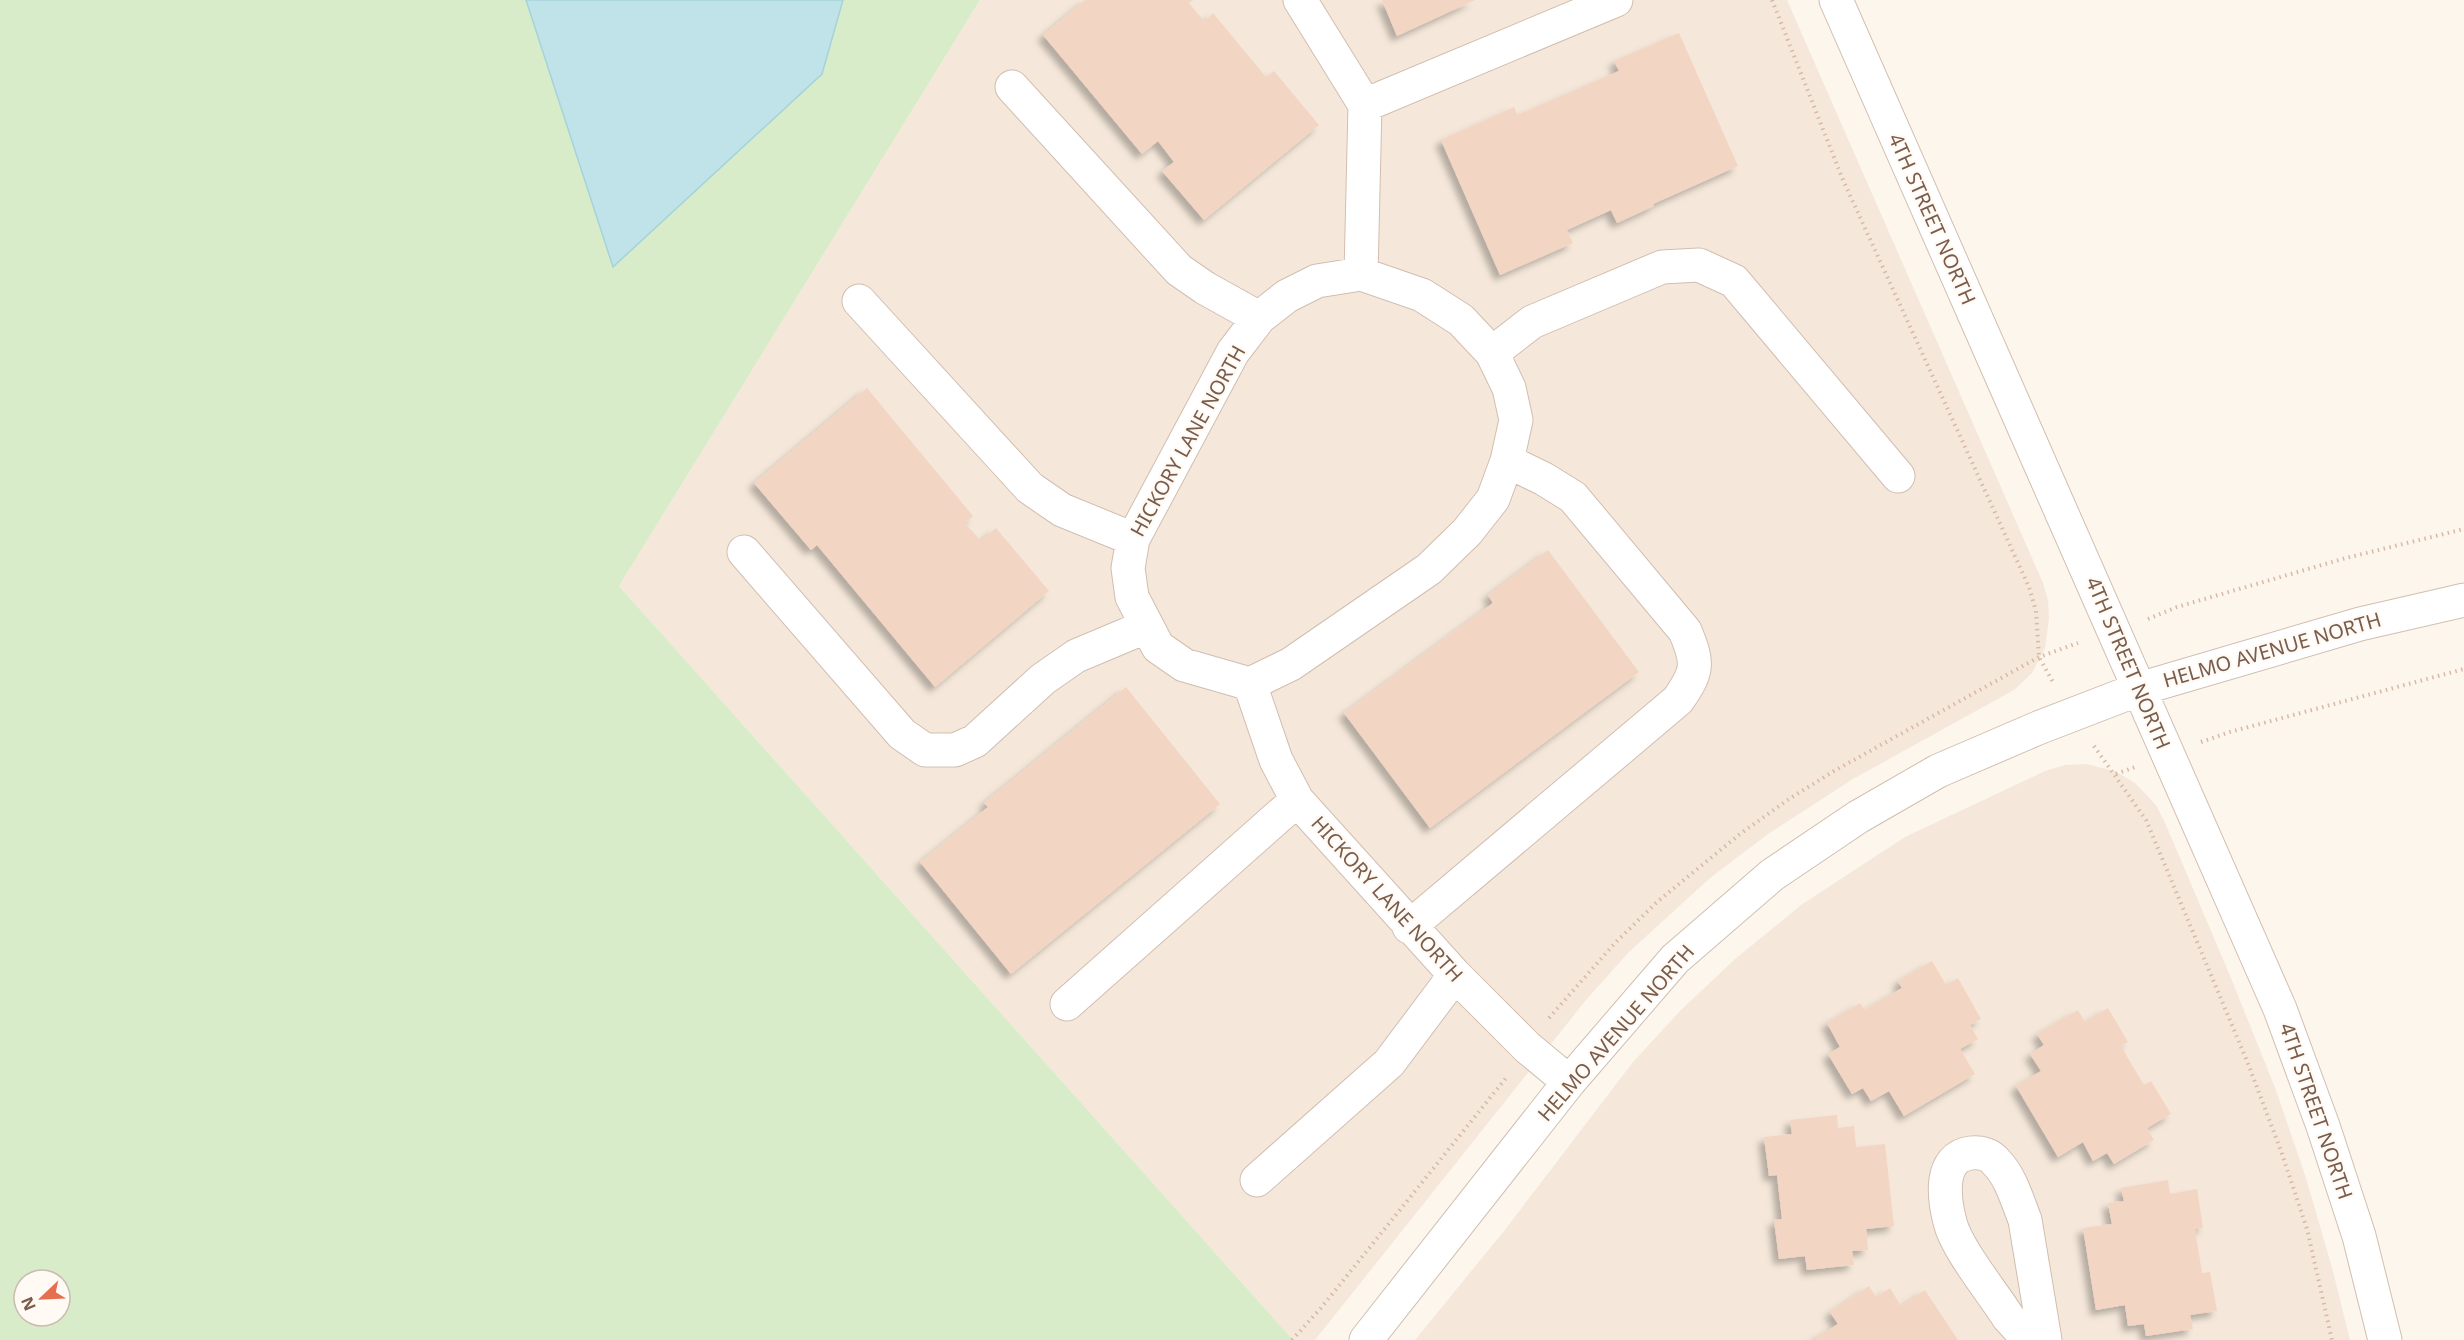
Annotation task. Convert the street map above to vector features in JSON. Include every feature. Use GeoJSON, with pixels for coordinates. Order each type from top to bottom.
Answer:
{"type":"FeatureCollection","features":[{"type":"Feature","properties":{"kind":"street"},"geometry":{"type":"LineString","coordinates":[[1300,0],[1365,105],[1361,274]]}},
{"type":"Feature","properties":{"kind":"street"},"geometry":{"type":"LineString","coordinates":[[1365,105],[1616,0]]}},
{"type":"Feature","properties":{"kind":"street","name":"4TH STREET NORTH"},"geometry":{"type":"LineString","coordinates":[[1836,0],[2284,1020],[2323,1126],[2353,1218],[2385,1340]]}},
{"type":"Feature","properties":{"kind":"street"},"geometry":{"type":"LineString","coordinates":[[1012,87],[1179,270],[1205,288],[1259,318]]}},
{"type":"Feature","properties":{"kind":"street"},"geometry":{"type":"LineString","coordinates":[[1492,353],[1532,322],[1662,267],[1699,265],[1734,281],[1898,476]]}},
{"type":"Feature","properties":{"kind":"street","name":"HICKORY LANE NORTH"},"geometry":{"type":"LineString","coordinates":[[1361,274],[1422,295],[1461,320],[1492,353],[1509,388],[1516,420],[1507,461],[1493,499],[1467,532],[1429,569],[1291,664],[1250,684],[1184,664],[1158,647],[1145,627],[1131,597],[1128,568],[1132,539],[1233,352],[1259,318],[1287,296],[1317,281],[1361,274]]}},
{"type":"Feature","properties":{"kind":"street"},"geometry":{"type":"LineString","coordinates":[[859,301],[1030,488],[1062,510],[1132,539]]}},
{"type":"Feature","properties":{"kind":"street"},"geometry":{"type":"LineString","coordinates":[[1409,927],[1678,700],[1693,679],[1695,655],[1685,631],[1573,497],[1544,479],[1507,461]]}},
{"type":"Feature","properties":{"kind":"street"},"geometry":{"type":"LineString","coordinates":[[744,552],[902,734],[925,750],[956,750],[975,741],[1043,679],[1076,656],[1145,627]]}},
{"type":"Feature","properties":{"kind":"street","name":"HELMO AVENUE NORTH"},"geometry":{"type":"LineString","coordinates":[[1366,1340],[1569,1082],[1675,959],[1772,875],[1858,817],[1938,771],[2038,728],[2139,689],[2360,624],[2464,600]]}},
{"type":"Feature","properties":{"kind":"street","name":"HICKORY LANE NORTH"},"geometry":{"type":"LineString","coordinates":[[1250,684],[1276,760],[1297,800],[1409,927],[1455,975],[1528,1048],[1569,1082]]}},
{"type":"Feature","properties":{"kind":"street"},"geometry":{"type":"LineString","coordinates":[[1067,1004],[1297,800]]}},
{"type":"Feature","properties":{"kind":"street"},"geometry":{"type":"LineString","coordinates":[[1257,1180],[1389,1063],[1455,975]]}},
{"type":"Feature","properties":{"kind":"street"},"geometry":{"type":"LineString","coordinates":[[2039,1340],[2018,1328],[2008,1317],[1953,1230],[1946,1189],[1947,1172],[1950,1165],[1964,1155],[1982,1153],[1994,1160],[2018,1199],[2025,1220],[2044,1340]]}},
{"type":"Feature","properties":{"kind":"path"},"geometry":{"type":"LineString","coordinates":[[1772,0],[1843,180],[2030,587],[2036,611],[2039,657]]}},
{"type":"Feature","properties":{"kind":"path"},"geometry":{"type":"LineString","coordinates":[[2154,618],[2177,607],[2346,558],[2464,529]]}},
{"type":"Feature","properties":{"kind":"path"},"geometry":{"type":"LineString","coordinates":[[2332,1340],[2307,1229],[2247,1060],[2146,820],[2116,774],[2229,732],[2464,669]]}},
{"type":"Feature","properties":{"kind":"path"},"geometry":{"type":"LineString","coordinates":[[1292,1340],[1506,1078]]}},
{"type":"Feature","properties":{"kind":"shaded area"},"geometry":{"type":"Polygon","coordinates":[[[980,0],[1787,0],[2043,583],[2048,600],[2049,619],[2045,648],[2032,673],[2014,690],[1853,779],[1768,834],[1710,878],[1628,953],[1586,1000],[1315,1340],[1293,1340],[619,586],[980,0]]]}},
{"type":"Feature","properties":{"kind":"shaded area"},"geometry":{"type":"Polygon","coordinates":[[[2086,764],[2115,771],[2135,783],[2156,805],[2166,825],[2276,1090],[2306,1178],[2350,1340],[1415,1340],[1504,1231],[1633,1062],[1681,1010],[1734,960],[1801,905],[1905,837],[2045,771],[2065,765],[2086,764]]]}},
{"type":"Feature","properties":{"kind":"green space"},"geometry":{"type":"Polygon","coordinates":[[[0,0],[980,0],[619,586],[1293,1340],[0,1340],[0,0]]]}},
{"type":"Feature","properties":{"kind":"water"},"geometry":{"type":"Polygon","coordinates":[[[526,0],[843,0],[822,74],[613,267],[526,0]]]}},
{"type":"Feature","properties":{"kind":"building"},"geometry":{"type":"Polygon","coordinates":[[[1085,0],[1193,0],[1189,3],[1204,21],[1213,13],[1266,77],[1274,71],[1319,125],[1204,220],[1162,171],[1174,162],[1158,141],[1142,154],[1043,35],[1085,0]]]}},
{"type":"Feature","properties":{"kind":"building"},"geometry":{"type":"Polygon","coordinates":[[[1382,0],[1475,0],[1397,36],[1382,0]]]}},
{"type":"Feature","properties":{"kind":"building"},"geometry":{"type":"Polygon","coordinates":[[[1679,33],[1738,166],[1653,204],[1654,206],[1617,223],[1611,210],[1567,230],[1573,243],[1500,275],[1441,140],[1514,107],[1517,115],[1619,71],[1614,61],[1679,33]]]}},
{"type":"Feature","properties":{"kind":"building"},"geometry":{"type":"Polygon","coordinates":[[[867,388],[973,516],[965,523],[981,541],[996,528],[1049,591],[935,687],[817,545],[811,550],[754,483],[867,388]]]}},
{"type":"Feature","properties":{"kind":"building"},"geometry":{"type":"Polygon","coordinates":[[[1548,550],[1639,672],[1430,828],[1344,713],[1493,603],[1488,595],[1548,550]]]}},
{"type":"Feature","properties":{"kind":"building"},"geometry":{"type":"Polygon","coordinates":[[[1126,687],[1220,804],[1011,974],[920,862],[988,807],[984,803],[1126,687]]]}},
{"type":"Feature","properties":{"kind":"building"},"geometry":{"type":"Polygon","coordinates":[[[1932,961],[1946,985],[1958,978],[1981,1019],[1970,1025],[1978,1039],[1960,1049],[1975,1074],[1904,1116],[1889,1091],[1871,1101],[1863,1088],[1852,1094],[1828,1054],[1840,1047],[1827,1023],[1860,1003],[1864,1010],[1902,988],[1898,981],[1932,961]]]}},
{"type":"Feature","properties":{"kind":"building"},"geometry":{"type":"Polygon","coordinates":[[[2108,1008],[2128,1042],[2121,1046],[2132,1065],[2144,1085],[2151,1081],[2171,1114],[2147,1128],[2154,1140],[2114,1164],[2107,1153],[2093,1161],[2083,1142],[2058,1157],[2016,1086],[2041,1071],[2030,1054],[2044,1045],[2037,1034],[2078,1010],[2085,1022],[2108,1008]]]}},
{"type":"Feature","properties":{"kind":"building"},"geometry":{"type":"Polygon","coordinates":[[[1837,1115],[1838,1128],[1854,1126],[1856,1147],[1885,1144],[1894,1226],[1866,1229],[1868,1250],[1852,1251],[1854,1265],[1807,1270],[1805,1256],[1779,1259],[1774,1220],[1782,1219],[1777,1175],[1769,1176],[1764,1137],[1792,1134],[1790,1120],[1837,1115]]]}},
{"type":"Feature","properties":{"kind":"building"},"geometry":{"type":"Polygon","coordinates":[[[2168,1180],[2170,1194],[2197,1189],[2203,1228],[2195,1229],[2202,1273],[2210,1272],[2217,1311],[2190,1315],[2193,1329],[2146,1336],[2144,1324],[2128,1326],[2125,1305],[2096,1310],[2083,1228],[2112,1224],[2108,1203],[2124,1201],[2121,1188],[2168,1180]]]}},
{"type":"Feature","properties":{"kind":"building"},"geometry":{"type":"Polygon","coordinates":[[[1869,1286],[1876,1297],[1890,1288],[1901,1306],[1925,1290],[1958,1340],[1816,1340],[1815,1338],[1838,1324],[1830,1312],[1869,1286]]]}}]}
